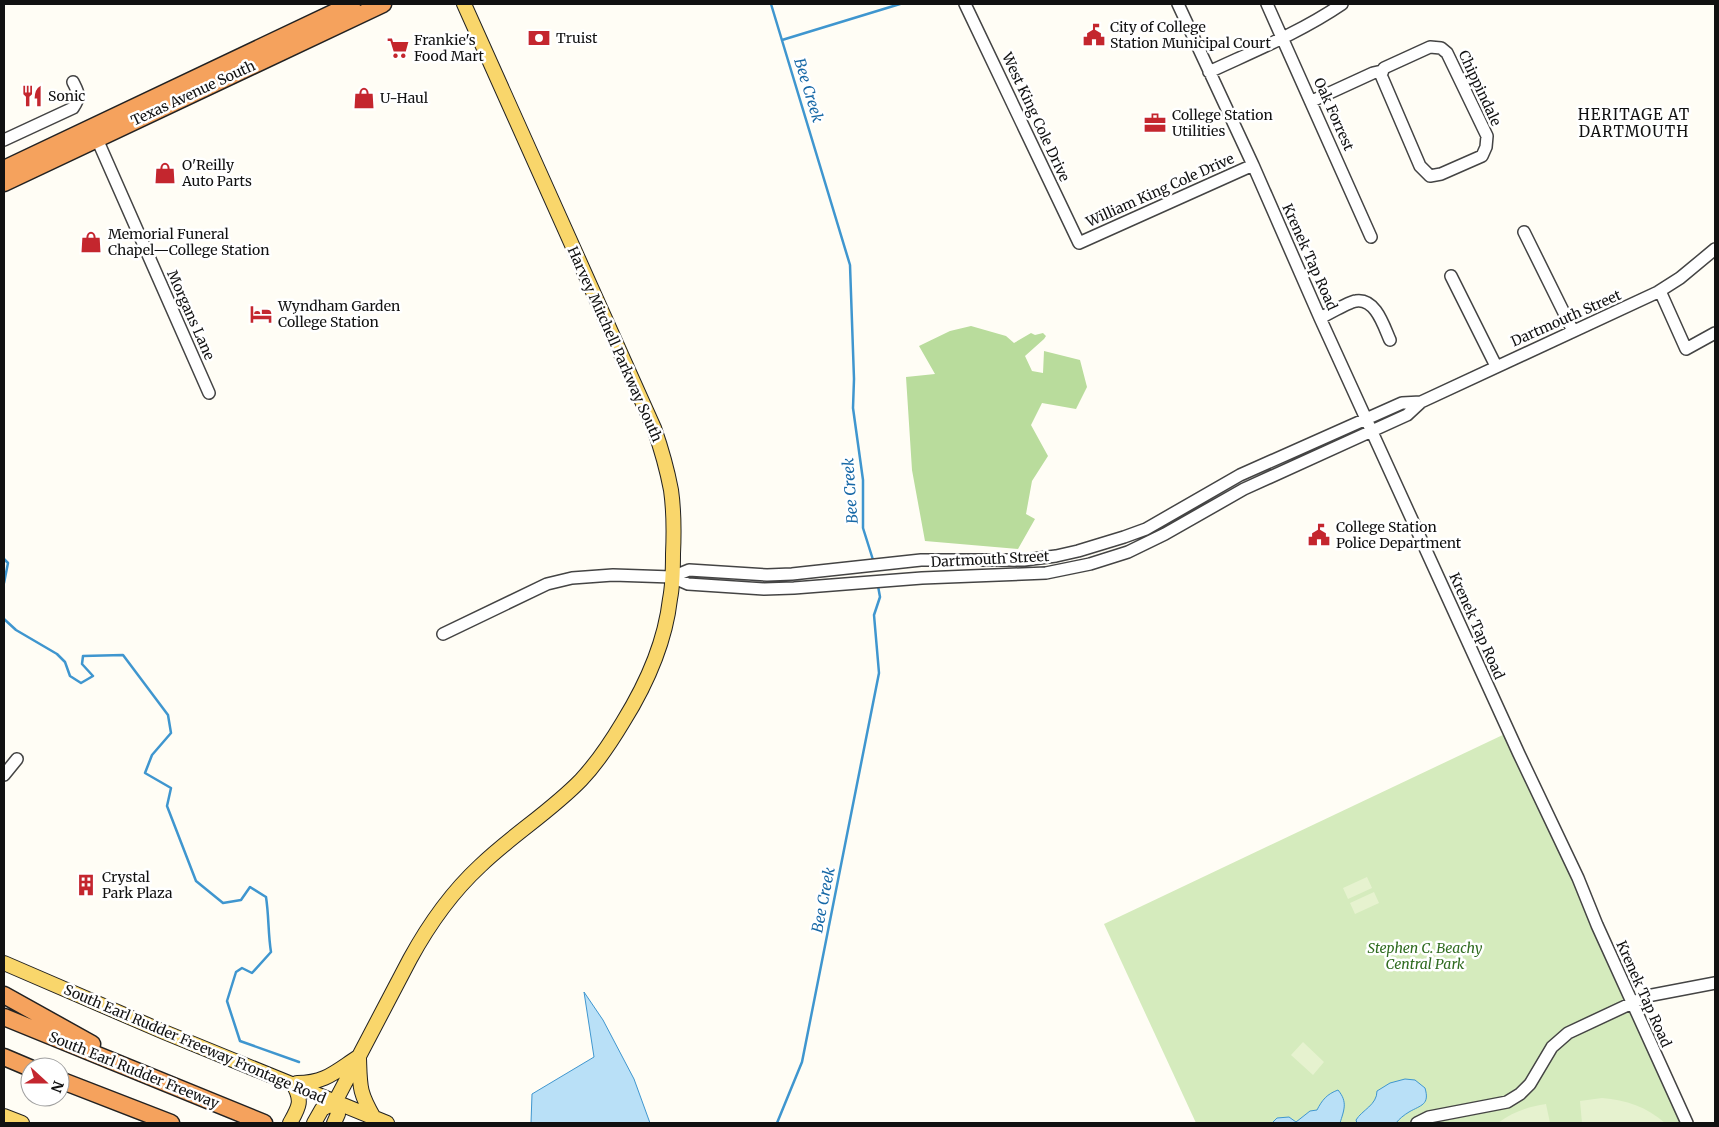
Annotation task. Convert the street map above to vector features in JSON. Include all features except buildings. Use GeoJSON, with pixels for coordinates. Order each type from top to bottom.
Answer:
{"type":"FeatureCollection","features":[{"type":"Feature","properties":{"kind":"highway","name":"Texas Avenue South"},"geometry":{"type":"LineString","coordinates":[[4,168],[352,4]]}},
{"type":"Feature","properties":{"kind":"highway","name":"Texas Avenue South"},"geometry":{"type":"LineString","coordinates":[[4,183],[383,4]]}},
{"type":"Feature","properties":{"kind":"highway"},"geometry":{"type":"LineString","coordinates":[[4,995],[155,1079]]}},
{"type":"Feature","properties":{"kind":"highway","name":"South Earl Rudder Freeway"},"geometry":{"type":"LineString","coordinates":[[4,1017],[263,1123]]}},
{"type":"Feature","properties":{"kind":"highway"},"geometry":{"type":"LineString","coordinates":[[4,1057],[20,1064]]}},
{"type":"Feature","properties":{"kind":"highway"},"geometry":{"type":"LineString","coordinates":[[4,1063],[20,1067]]}},
{"type":"Feature","properties":{"kind":"highway"},"geometry":{"type":"LineString","coordinates":[[70,1084],[171,1123]]}},
{"type":"Feature","properties":{"kind":"main road","name":"Harvey Mitchell Parkway South"},"geometry":{"type":"LineString","coordinates":[[314,1123],[322,1109],[336,1102],[422,936],[435,919],[480,865],[547,811],[582,779],[604,752],[646,681],[658,649],[670,600],[674,524],[671,490],[663,455],[654,428],[464,4]]}},
{"type":"Feature","properties":{"kind":"main road"},"geometry":{"type":"LineString","coordinates":[[472,24],[473,4]]}},
{"type":"Feature","properties":{"kind":"main road","name":"South Earl Rudder Freeway Frontage Road"},"geometry":{"type":"LineString","coordinates":[[4,963],[381,1121]]}},
{"type":"Feature","properties":{"kind":"main road"},"geometry":{"type":"LineString","coordinates":[[291,1084],[311,1083],[322,1080],[359,1057]]}},
{"type":"Feature","properties":{"kind":"main road"},"geometry":{"type":"LineString","coordinates":[[359,1057],[360,1090],[363,1099],[381,1121]]}},
{"type":"Feature","properties":{"kind":"main road"},"geometry":{"type":"LineString","coordinates":[[290,1123],[298,1108],[299,1095],[291,1084]]}},
{"type":"Feature","properties":{"kind":"main road","name":"Harvey Mitchell Parkway South"},"geometry":{"type":"LineString","coordinates":[[334,1123],[338,1114],[336,1102]]}},
{"type":"Feature","properties":{"kind":"main road"},"geometry":{"type":"LineString","coordinates":[[4,1116],[22,1123]]}},
{"type":"Feature","properties":{"kind":"main road"},"geometry":{"type":"LineString","coordinates":[[359,1123],[381,1121]]}},
{"type":"Feature","properties":{"kind":"street","name":"West King Cole Drive"},"geometry":{"type":"LineString","coordinates":[[965,4],[1079,243]]}},
{"type":"Feature","properties":{"kind":"street","name":"Krenek Tap Road"},"geometry":{"type":"LineString","coordinates":[[1178,4],[1253,165],[1320,318],[1515,747],[1578,878],[1596,925],[1687,1123]]}},
{"type":"Feature","properties":{"kind":"street","name":"Oak Forrest"},"geometry":{"type":"LineString","coordinates":[[1267,4],[1312,101],[1371,237]]}},
{"type":"Feature","properties":{"kind":"street"},"geometry":{"type":"LineString","coordinates":[[1209,72],[1320,19],[1342,4]]}},
{"type":"Feature","properties":{"kind":"street","name":"Chippindale"},"geometry":{"type":"LineString","coordinates":[[1312,101],[1373,73],[1382,71],[1384,68],[1430,47],[1441,48],[1447,53],[1487,136],[1486,147],[1482,156],[1441,174],[1430,176],[1420,166],[1387,92],[1381,75],[1382,71]]}},
{"type":"Feature","properties":{"kind":"street"},"geometry":{"type":"LineString","coordinates":[[4,140],[73,108],[78,101],[79,93],[73,82]]}},
{"type":"Feature","properties":{"kind":"street","name":"Morgans Lane"},"geometry":{"type":"LineString","coordinates":[[97,139],[210,393]]}},
{"type":"Feature","properties":{"kind":"street","name":"William King Cole Drive"},"geometry":{"type":"LineString","coordinates":[[1079,243],[1253,165]]}},
{"type":"Feature","properties":{"kind":"street"},"geometry":{"type":"LineString","coordinates":[[1524,232],[1573,331]]}},
{"type":"Feature","properties":{"kind":"street","name":"Dartmouth Street"},"geometry":{"type":"LineString","coordinates":[[443,634],[557,581],[613,574],[672,577],[688,584],[764,589],[922,578],[1046,573],[1090,564],[1122,554],[1165,534],[1244,489],[1407,415],[1421,402],[1660,291],[1680,278],[1715,249]]}},
{"type":"Feature","properties":{"kind":"street"},"geometry":{"type":"LineString","coordinates":[[1451,276],[1496,366]]}},
{"type":"Feature","properties":{"kind":"street"},"geometry":{"type":"LineString","coordinates":[[1660,291],[1686,349],[1715,333]]}},
{"type":"Feature","properties":{"kind":"street"},"geometry":{"type":"LineString","coordinates":[[1320,318],[1357,301],[1367,303],[1376,309],[1390,340]]}},
{"type":"Feature","properties":{"kind":"street","name":"Dartmouth Street"},"geometry":{"type":"LineString","coordinates":[[672,577],[689,570],[767,575],[921,560],[1024,560],[1063,554],[1117,540],[1146,529],[1240,475],[1402,403],[1421,402]]}},
{"type":"Feature","properties":{"kind":"street"},"geometry":{"type":"LineString","coordinates":[[4,775],[17,759]]}},
{"type":"Feature","properties":{"kind":"street"},"geometry":{"type":"LineString","coordinates":[[1417,1123],[1429,1117],[1507,1102],[1520,1094],[1530,1084],[1552,1048],[1568,1033],[1647,996],[1715,982]]}},
{"type":"Feature","properties":{"kind":"green space"},"geometry":{"type":"Polygon","coordinates":[[[971,326],[1006,336],[1014,343],[1031,333],[1035,335],[1043,333],[1046,336],[1044,339],[1025,356],[1032,371],[1043,373],[1044,351],[1080,360],[1087,387],[1076,409],[1042,403],[1031,425],[1048,456],[1032,481],[1026,514],[1035,519],[1018,549],[925,541],[912,470],[906,377],[935,374],[919,346],[950,331],[971,326]]]}},
{"type":"Feature","properties":{"kind":"green space","name":"Stephen C. Beachy Central Park"},"geometry":{"type":"Polygon","coordinates":[[[1509,732],[1680,1123],[1196,1123],[1104,924],[1509,732]]]}},
{"type":"Feature","properties":{"kind":"green space"},"geometry":{"type":"Polygon","coordinates":[[[1367,877],[1372,888],[1348,899],[1343,888],[1367,877]]]}},
{"type":"Feature","properties":{"kind":"green space"},"geometry":{"type":"Polygon","coordinates":[[[1374,892],[1379,903],[1355,914],[1350,903],[1374,892]]]}},
{"type":"Feature","properties":{"kind":"green space"},"geometry":{"type":"Polygon","coordinates":[[[1303,1042],[1324,1062],[1313,1075],[1291,1055],[1303,1042]]]}},
{"type":"Feature","properties":{"kind":"green space"},"geometry":{"type":"Polygon","coordinates":[[[1602,1098],[1636,1105],[1665,1123],[1582,1123],[1580,1101],[1602,1098]]]}},
{"type":"Feature","properties":{"kind":"green space"},"geometry":{"type":"Polygon","coordinates":[[[1546,1104],[1550,1123],[1498,1123],[1520,1110],[1546,1104]]]}},
{"type":"Feature","properties":{"kind":"water"},"geometry":{"type":"Polygon","coordinates":[[[584,992],[603,1020],[634,1079],[650,1123],[531,1123],[532,1094],[594,1057],[584,992]]]}},
{"type":"Feature","properties":{"kind":"water"},"geometry":{"type":"Polygon","coordinates":[[[1405,1079],[1415,1080],[1425,1088],[1426,1098],[1421,1106],[1405,1114],[1396,1123],[1357,1123],[1356,1120],[1359,1116],[1375,1100],[1377,1091],[1390,1083],[1405,1079]]]}},
{"type":"Feature","properties":{"kind":"water"},"geometry":{"type":"Polygon","coordinates":[[[1338,1090],[1344,1102],[1340,1123],[1272,1123],[1277,1118],[1289,1117],[1296,1122],[1310,1111],[1317,1110],[1325,1098],[1338,1090]]]}},
{"type":"Feature","properties":{"kind":"waterway","name":"Bee Creek"},"geometry":{"type":"LineString","coordinates":[[771,4],[850,265],[854,379],[853,408],[863,480],[863,528],[874,563]]}},
{"type":"Feature","properties":{"kind":"waterway"},"geometry":{"type":"LineString","coordinates":[[782,40],[900,4]]}},
{"type":"Feature","properties":{"kind":"waterway"},"geometry":{"type":"LineString","coordinates":[[4,559],[8,563],[4,583]]}},
{"type":"Feature","properties":{"kind":"waterway","name":"Bee Creek"},"geometry":{"type":"LineString","coordinates":[[777,1123],[802,1062],[879,673],[874,615],[880,597],[878,586]]}},
{"type":"Feature","properties":{"kind":"waterway"},"geometry":{"type":"LineString","coordinates":[[4,619],[16,630],[57,654],[65,662],[70,676],[81,683],[93,676],[82,664],[83,656],[123,655],[168,715],[171,733],[152,755],[145,773],[171,788],[167,806],[196,881],[223,903],[241,900],[250,887],[266,897],[271,952],[252,973],[242,968],[236,972],[227,1001],[240,1041],[299,1062]]}},
{"type":"Feature","properties":{"kind":"place","name":"City of College Station Municipal Court"},"geometry":{"type":"Point","coordinates":[1094,35]}},
{"type":"Feature","properties":{"kind":"place","name":"Truist"},"geometry":{"type":"Point","coordinates":[539,38]}},
{"type":"Feature","properties":{"kind":"place","name":"Frankie's Food Mart"},"geometry":{"type":"Point","coordinates":[398,48]}},
{"type":"Feature","properties":{"kind":"place","name":"Sonic"},"geometry":{"type":"Point","coordinates":[32,96]}},
{"type":"Feature","properties":{"kind":"place","name":"U-Haul"},"geometry":{"type":"Point","coordinates":[364,98]}},
{"type":"Feature","properties":{"kind":"place","name":"College Station Utilities"},"geometry":{"type":"Point","coordinates":[1155,123]}},
{"type":"Feature","properties":{"kind":"place","name":"O'Reilly Auto Parts"},"geometry":{"type":"Point","coordinates":[165,173]}},
{"type":"Feature","properties":{"kind":"place","name":"Memorial Funeral Chapel—College Station"},"geometry":{"type":"Point","coordinates":[91,242]}},
{"type":"Feature","properties":{"kind":"place","name":"Wyndham Garden College Station"},"geometry":{"type":"Point","coordinates":[261,314]}},
{"type":"Feature","properties":{"kind":"place","name":"College Station Police Department"},"geometry":{"type":"Point","coordinates":[1319,535]}},
{"type":"Feature","properties":{"kind":"place","name":"Crystal Park Plaza"},"geometry":{"type":"Point","coordinates":[86,885]}},
{"type":"Feature","properties":{"kind":"district","name":"HERITAGE AT DARTMOUTH"},"geometry":{"type":"Point","coordinates":[1634,122]}}]}
